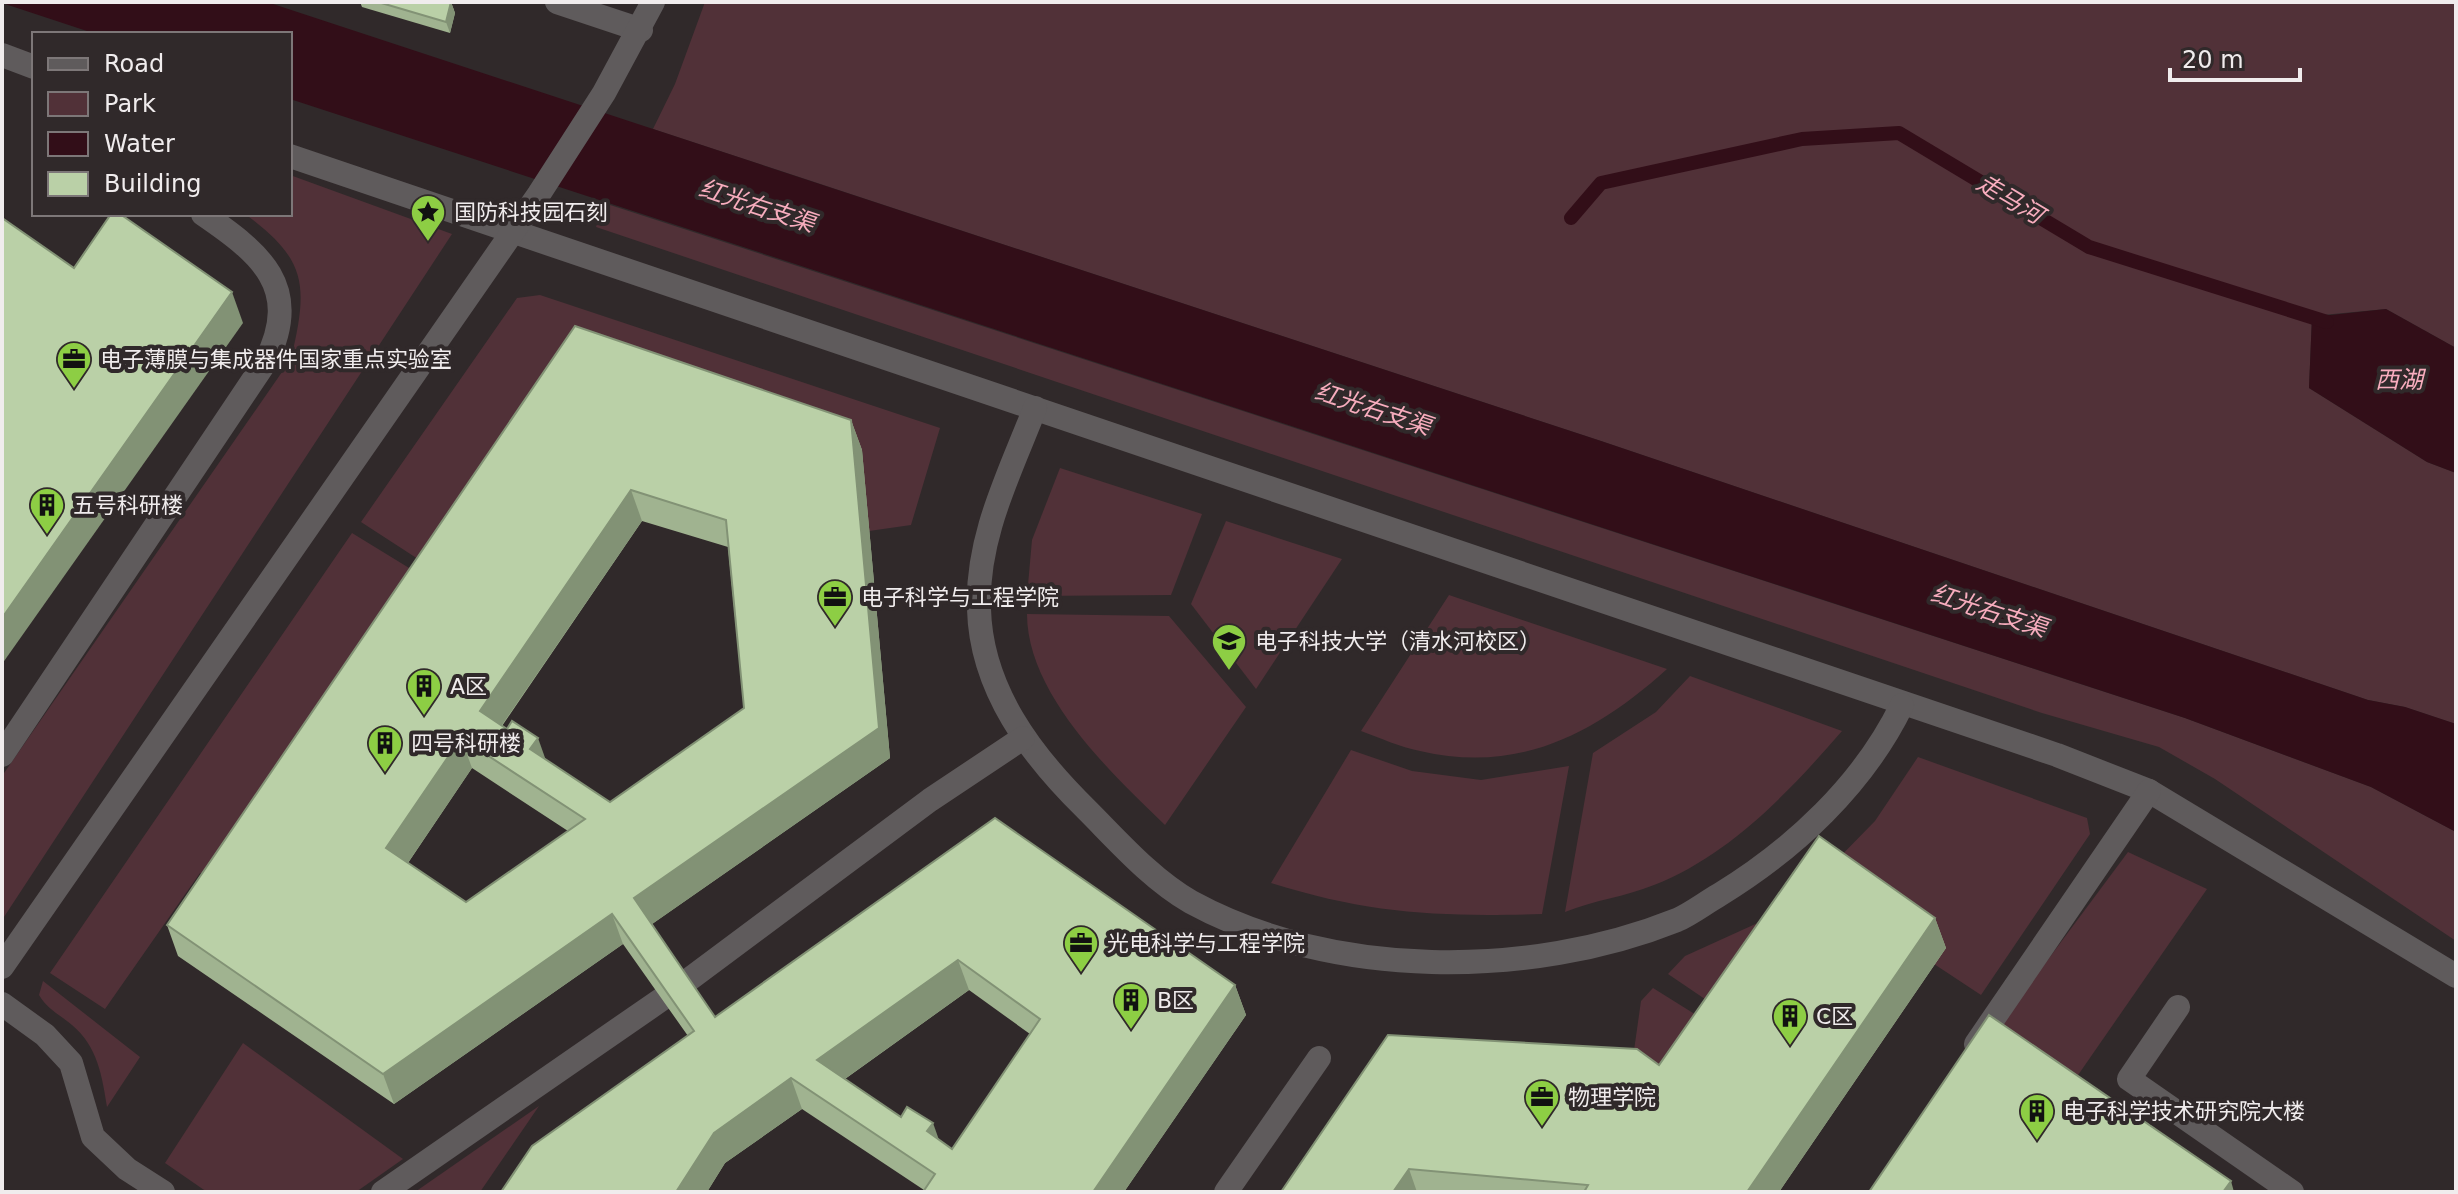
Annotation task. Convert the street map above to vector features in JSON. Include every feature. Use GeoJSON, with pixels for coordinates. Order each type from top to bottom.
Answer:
{"type":"FeatureCollection","features":[{"type":"Feature","properties":{"kind":"street"},"geometry":{"type":"LineString","coordinates":[[557,2],[641,30]]}},
{"type":"Feature","properties":{"kind":"street"},"geometry":{"type":"LineString","coordinates":[[2,967],[539,194],[604,93],[641,30],[653,2]]}},
{"type":"Feature","properties":{"kind":"street"},"geometry":{"type":"LineString","coordinates":[[2,55],[32,66]]}},
{"type":"Feature","properties":{"kind":"street"},"geometry":{"type":"LineString","coordinates":[[292,157],[511,234],[1035,408],[1902,705],[2057,755],[2149,791],[2456,976]]}},
{"type":"Feature","properties":{"kind":"street"},"geometry":{"type":"LineString","coordinates":[[2,755],[266,361],[278,338],[276,291],[265,262],[206,216]]}},
{"type":"Feature","properties":{"kind":"street"},"geometry":{"type":"LineString","coordinates":[[1035,408],[999,495],[983,550],[979,609],[984,649],[998,694],[1023,738],[1074,798],[1133,856],[1189,900],[1235,922],[1311,947],[1386,960],[1533,957],[1599,945],[1679,919],[1744,880],[1827,812],[1881,747],[1902,705]]}},
{"type":"Feature","properties":{"kind":"street"},"geometry":{"type":"LineString","coordinates":[[683,984],[930,800],[1023,738]]}},
{"type":"Feature","properties":{"kind":"street"},"geometry":{"type":"LineString","coordinates":[[1964,1061],[2149,791]]}},
{"type":"Feature","properties":{"kind":"street"},"geometry":{"type":"LineString","coordinates":[[383,1192],[662,999]]}},
{"type":"Feature","properties":{"kind":"street"},"geometry":{"type":"LineString","coordinates":[[2,1004],[45,1035],[71,1063],[93,1137],[127,1169],[163,1192]]}},
{"type":"Feature","properties":{"kind":"street"},"geometry":{"type":"LineString","coordinates":[[2178,1007],[2129,1079],[2292,1192]]}},
{"type":"Feature","properties":{"kind":"street"},"geometry":{"type":"LineString","coordinates":[[1226,1192],[1319,1058]]}},
{"type":"Feature","properties":{"kind":"green space"},"geometry":{"type":"Polygon","coordinates":[[[705,2],[2456,2],[2456,348],[2386,309],[2312,316],[2309,388],[2427,462],[2456,473],[2456,724],[2405,707],[2368,700],[1601,441],[653,129],[675,84],[705,2]]]}},
{"type":"Feature","properties":{"kind":"green space"},"geometry":{"type":"Polygon","coordinates":[[[292,176],[452,234],[2,920],[2,776],[291,359],[300,312],[298,276],[292,261],[266,230],[248,216],[292,216],[292,176]]]}},
{"type":"Feature","properties":{"kind":"green space"},"geometry":{"type":"Polygon","coordinates":[[[604,203],[2185,718],[2371,787],[2456,832],[2456,941],[2215,779],[2159,747],[2042,713],[596,227],[604,203]]]}},
{"type":"Feature","properties":{"kind":"green space"},"geometry":{"type":"Polygon","coordinates":[[[540,295],[940,428],[911,525],[869,531],[862,450],[418,559],[361,522],[517,298],[540,295]]]}},
{"type":"Feature","properties":{"kind":"green space"},"geometry":{"type":"Polygon","coordinates":[[[1060,468],[1202,514],[1171,595],[1027,596],[1032,540],[1060,468]]]}},
{"type":"Feature","properties":{"kind":"green space"},"geometry":{"type":"Polygon","coordinates":[[[1226,521],[1342,559],[1256,689],[1191,604],[1226,521]]]}},
{"type":"Feature","properties":{"kind":"green space"},"geometry":{"type":"Polygon","coordinates":[[[352,533],[432,582],[224,887],[200,873],[105,1009],[50,973],[352,533]]]}},
{"type":"Feature","properties":{"kind":"green space"},"geometry":{"type":"Polygon","coordinates":[[[1449,595],[1667,669],[1640,692],[1583,730],[1523,752],[1490,757],[1456,757],[1413,749],[1361,731],[1449,595]]]}},
{"type":"Feature","properties":{"kind":"green space"},"geometry":{"type":"Polygon","coordinates":[[[1027,614],[1169,616],[1246,707],[1165,825],[1098,756],[1056,702],[1031,644],[1027,614]]]}},
{"type":"Feature","properties":{"kind":"green space"},"geometry":{"type":"Polygon","coordinates":[[[1690,676],[1842,731],[1757,820],[1708,857],[1654,885],[1565,912],[1593,753],[1656,712],[1690,676]]]}},
{"type":"Feature","properties":{"kind":"green space"},"geometry":{"type":"Polygon","coordinates":[[[1351,750],[1412,771],[1481,780],[1569,766],[1542,914],[1470,915],[1405,911],[1341,901],[1271,883],[1351,750]]]}},
{"type":"Feature","properties":{"kind":"green space"},"geometry":{"type":"Polygon","coordinates":[[[1918,757],[2087,818],[2090,834],[1981,995],[1934,964],[1830,867],[1875,821],[1918,757]]]}},
{"type":"Feature","properties":{"kind":"green space"},"geometry":{"type":"Polygon","coordinates":[[[2128,852],[2207,889],[2067,1091],[1991,1036],[2128,852]]]}},
{"type":"Feature","properties":{"kind":"green space"},"geometry":{"type":"Polygon","coordinates":[[[1762,921],[1727,1014],[1668,974],[1685,956],[1762,921]]]}},
{"type":"Feature","properties":{"kind":"green space"},"geometry":{"type":"Polygon","coordinates":[[[43,981],[140,1057],[107,1107],[101,1073],[93,1052],[81,1034],[42,1000],[39,995],[43,981]]]}},
{"type":"Feature","properties":{"kind":"green space"},"geometry":{"type":"Polygon","coordinates":[[[1653,988],[1717,1028],[1670,1096],[1630,1079],[1641,1001],[1653,988]]]}},
{"type":"Feature","properties":{"kind":"green space"},"geometry":{"type":"Polygon","coordinates":[[[243,1043],[403,1159],[356,1192],[207,1192],[165,1163],[243,1043]]]}},
{"type":"Feature","properties":{"kind":"green space"},"geometry":{"type":"Polygon","coordinates":[[[539,1106],[480,1192],[415,1192],[539,1106]]]}},
{"type":"Feature","properties":{"kind":"water","name":"红光右支渠"},"geometry":{"type":"Polygon","coordinates":[[[267,2],[1601,441],[2368,700],[2405,707],[2456,724],[2456,832],[2371,787],[2185,718],[292,100],[292,32],[90,32],[2,3],[267,2]]]}},
{"type":"Feature","properties":{"kind":"water","name":"西湖"},"geometry":{"type":"Polygon","coordinates":[[[2386,309],[2456,348],[2456,473],[2427,462],[2309,388],[2312,317],[2386,309]]]}},
{"type":"Feature","properties":{"kind":"building"},"geometry":{"type":"Polygon","coordinates":[[[378,2],[451,2],[446,22],[378,2]]]}},
{"type":"Feature","properties":{"kind":"building","name":"五号科研楼"},"geometry":{"type":"Polygon","coordinates":[[[110,216],[123,216],[232,292],[2,618],[2,218],[74,268],[110,216]]]}},
{"type":"Feature","properties":{"kind":"building","name":"四号科研楼"},"geometry":{"type":"Polygon","coordinates":[[[575,326],[851,420],[879,728],[634,898],[715,1017],[995,818],[1235,985],[1093,1192],[923,1192],[935,1174],[791,1078],[714,1133],[676,1192],[501,1192],[532,1146],[694,1031],[612,914],[383,1074],[167,925],[575,326]],[[631,490],[480,711],[507,729],[512,721],[538,738],[530,749],[610,802],[744,708],[726,520],[631,490]],[[461,738],[386,848],[466,902],[585,819],[461,738]],[[958,960],[817,1060],[901,1117],[907,1107],[933,1123],[927,1131],[952,1149],[1040,1019],[958,960]]]}},
{"type":"Feature","properties":{"kind":"building","name":"C区"},"geometry":{"type":"Polygon","coordinates":[[[1819,836],[1935,918],[1747,1192],[1584,1192],[1588,1185],[1409,1169],[1393,1192],[1281,1192],[1388,1035],[1637,1049],[1659,1065],[1819,836]]]}},
{"type":"Feature","properties":{"kind":"building","name":"电子科学技术研究院大楼"},"geometry":{"type":"Polygon","coordinates":[[[1989,1015],[2231,1181],[2223,1192],[1869,1192],[1989,1015]]]}},
{"type":"Feature","properties":{"kind":"waterway","name":"走马河"},"geometry":{"type":"LineString","coordinates":[[1571,218],[1601,183],[1802,139],[1899,133],[2089,247],[2327,322]]}},
{"type":"Feature","properties":{"kind":"place","name":"国防科技园石刻"},"geometry":{"type":"Point","coordinates":[428,243]}},
{"type":"Feature","properties":{"kind":"place","name":"电子薄膜与集成器件国家重点实验室"},"geometry":{"type":"Point","coordinates":[74,390]}},
{"type":"Feature","properties":{"kind":"place","name":"五号科研楼"},"geometry":{"type":"Point","coordinates":[47,536]}},
{"type":"Feature","properties":{"kind":"place","name":"电子科学与工程学院"},"geometry":{"type":"Point","coordinates":[835,628]}},
{"type":"Feature","properties":{"kind":"place","name":"电子科技大学（清水河校区）"},"geometry":{"type":"Point","coordinates":[1229,672]}},
{"type":"Feature","properties":{"kind":"place","name":"A区"},"geometry":{"type":"Point","coordinates":[424,717]}},
{"type":"Feature","properties":{"kind":"place","name":"四号科研楼"},"geometry":{"type":"Point","coordinates":[385,774]}},
{"type":"Feature","properties":{"kind":"place","name":"光电科学与工程学院"},"geometry":{"type":"Point","coordinates":[1081,974]}},
{"type":"Feature","properties":{"kind":"place","name":"B区"},"geometry":{"type":"Point","coordinates":[1131,1031]}},
{"type":"Feature","properties":{"kind":"place","name":"C区"},"geometry":{"type":"Point","coordinates":[1790,1047]}},
{"type":"Feature","properties":{"kind":"place","name":"物理学院"},"geometry":{"type":"Point","coordinates":[1542,1128]}},
{"type":"Feature","properties":{"kind":"place","name":"电子科学技术研究院大楼"},"geometry":{"type":"Point","coordinates":[2037,1142]}}]}
